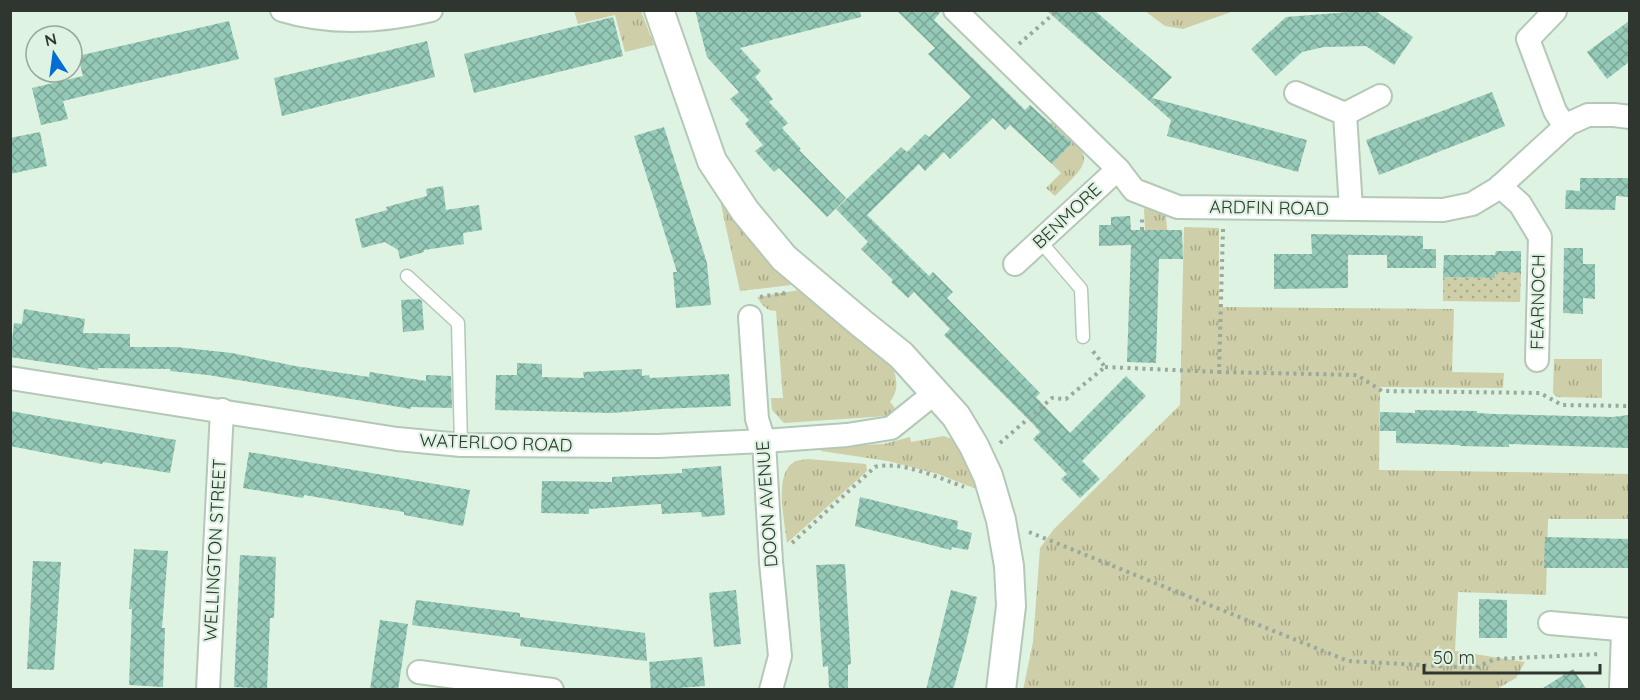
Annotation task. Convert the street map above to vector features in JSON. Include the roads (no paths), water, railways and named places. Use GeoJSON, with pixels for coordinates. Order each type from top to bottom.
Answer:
{"type":"FeatureCollection","features":[{"type":"Feature","properties":{"kind":"street"},"geometry":{"type":"LineString","coordinates":[[282,10],[298,16],[347,22],[386,19],[431,10]]}},
{"type":"Feature","properties":{"kind":"street"},"geometry":{"type":"LineString","coordinates":[[659,10],[712,162],[757,229],[784,258],[817,287],[901,355],[956,416],[980,460],[988,476],[1009,566],[1011,606],[1001,690]]}},
{"type":"Feature","properties":{"kind":"street","name":"ARDFIN ROAD"},"geometry":{"type":"LineString","coordinates":[[956,10],[1118,168],[1134,190],[1178,207],[1443,210],[1472,204],[1500,186],[1565,127],[1588,115],[1629,117]]}},
{"type":"Feature","properties":{"kind":"street"},"geometry":{"type":"LineString","coordinates":[[1555,11],[1528,39],[1555,111],[1565,127]]}},
{"type":"Feature","properties":{"kind":"street"},"geometry":{"type":"LineString","coordinates":[[1296,93],[1345,114]]}},
{"type":"Feature","properties":{"kind":"street"},"geometry":{"type":"LineString","coordinates":[[1345,114],[1380,96]]}},
{"type":"Feature","properties":{"kind":"street"},"geometry":{"type":"LineString","coordinates":[[1345,114],[1351,209]]}},
{"type":"Feature","properties":{"kind":"street","name":"BENMORE"},"geometry":{"type":"LineString","coordinates":[[1015,264],[1118,168]]}},
{"type":"Feature","properties":{"kind":"street","name":"FEARNOCH"},"geometry":{"type":"LineString","coordinates":[[1500,186],[1520,204],[1540,237],[1537,360]]}},
{"type":"Feature","properties":{"kind":"street","name":"DOON AVENUE"},"geometry":{"type":"LineString","coordinates":[[750,317],[757,419],[764,441],[771,562],[780,656],[771,690]]}},
{"type":"Feature","properties":{"kind":"street","name":"WATERLOO ROAD"},"geometry":{"type":"LineString","coordinates":[[10,378],[397,439],[461,446],[658,446],[871,433],[891,428],[936,392]]}},
{"type":"Feature","properties":{"kind":"street","name":"WELLINGTON STREET"},"geometry":{"type":"LineString","coordinates":[[208,690],[222,410]]}},
{"type":"Feature","properties":{"kind":"street"},"geometry":{"type":"LineString","coordinates":[[1550,624],[1626,631],[1621,690]]}},
{"type":"Feature","properties":{"kind":"street"},"geometry":{"type":"LineString","coordinates":[[419,672],[552,690]]}},
{"type":"Feature","properties":{"kind":"lane"},"geometry":{"type":"LineString","coordinates":[[1040,242],[1081,289],[1083,337]]}},
{"type":"Feature","properties":{"kind":"lane"},"geometry":{"type":"LineString","coordinates":[[407,276],[458,323],[461,446]]}}]}
